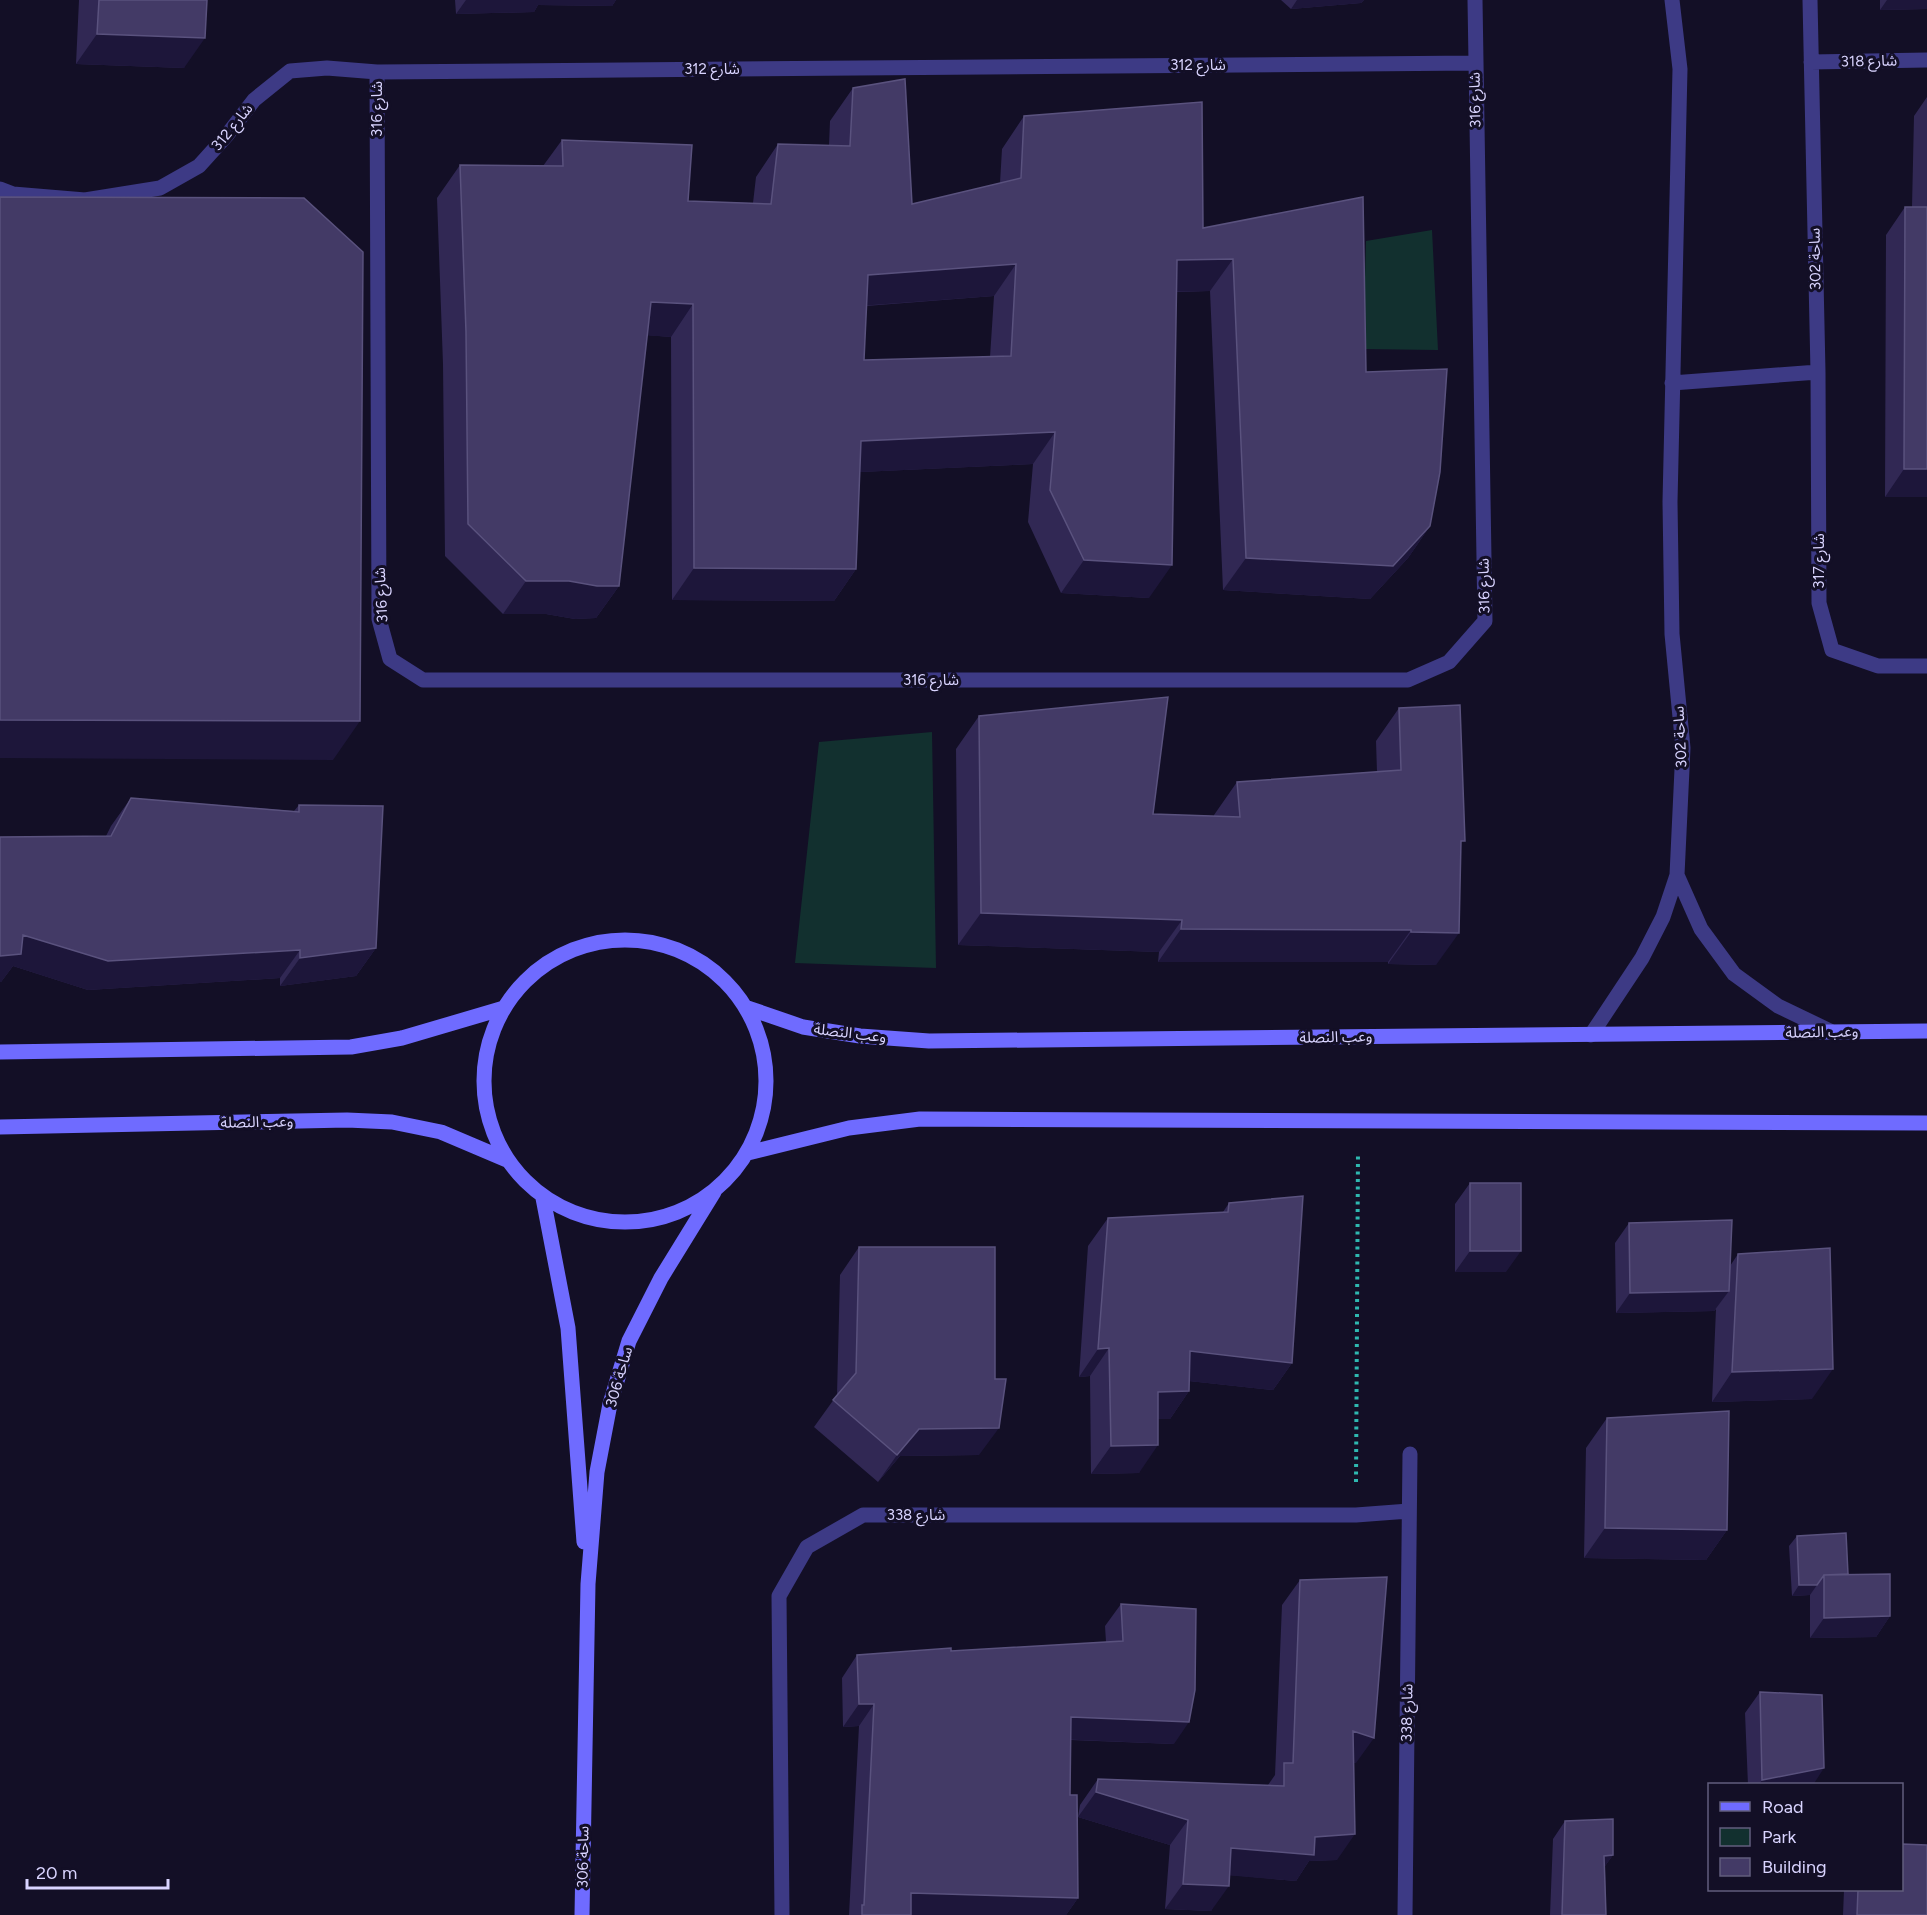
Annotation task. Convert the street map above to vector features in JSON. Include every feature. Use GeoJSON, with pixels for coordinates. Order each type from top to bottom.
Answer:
{"type":"FeatureCollection","features":[{"type":"Feature","properties":{"kind":"street"},"geometry":{"type":"LineString","coordinates":[[1474,63],[1475,0]]}},
{"type":"Feature","properties":{"kind":"street","name":"ساحة 302"},"geometry":{"type":"LineString","coordinates":[[1591,1035],[1642,958],[1663,917],[1677,875],[1683,748],[1672,634],[1670,502],[1680,69],[1672,0]]}},
{"type":"Feature","properties":{"kind":"street","name":"ساحة 302"},"geometry":{"type":"LineString","coordinates":[[1810,0],[1818,372]]}},
{"type":"Feature","properties":{"kind":"street","name":"شارع 318"},"geometry":{"type":"LineString","coordinates":[[1811,62],[1927,60]]}},
{"type":"Feature","properties":{"kind":"street","name":"شارع 312"},"geometry":{"type":"LineString","coordinates":[[0,189],[12,194],[85,200],[160,188],[200,166],[254,100],[290,71],[327,68],[377,72],[1474,63]]}},
{"type":"Feature","properties":{"kind":"street","name":"شارع 316"},"geometry":{"type":"LineString","coordinates":[[377,72],[379,619],[390,659],[423,680],[1408,681],[1449,662],[1485,621],[1474,63]]}},
{"type":"Feature","properties":{"kind":"street"},"geometry":{"type":"LineString","coordinates":[[1672,383],[1818,372]]}},
{"type":"Feature","properties":{"kind":"street","name":"شارع 317"},"geometry":{"type":"LineString","coordinates":[[1818,372],[1820,603],[1832,650],[1878,666],[1927,666]]}},
{"type":"Feature","properties":{"kind":"street","name":"ساحة 302"},"geometry":{"type":"LineString","coordinates":[[1677,875],[1701,929],[1734,974],[1778,1006],[1830,1031]]}},
{"type":"Feature","properties":{"kind":"street"},"geometry":{"type":"LineString","coordinates":[[626,938],[675,946],[717,971],[748,1008],[765,1054],[766,1106],[748,1153],[715,1191],[676,1214],[631,1223],[585,1218],[543,1198],[524,1181],[507,1160],[490,1124],[483,1084],[488,1045],[504,1008],[536,970],[578,946],[626,938]]}},
{"type":"Feature","properties":{"kind":"street"},"geometry":{"type":"LineString","coordinates":[[0,1052],[351,1047],[402,1038],[504,1008]]}},
{"type":"Feature","properties":{"kind":"street","name":"وعب النصلة"},"geometry":{"type":"LineString","coordinates":[[748,1008],[803,1027],[860,1036],[929,1041],[1927,1031]]}},
{"type":"Feature","properties":{"kind":"street"},"geometry":{"type":"LineString","coordinates":[[748,1153],[849,1128],[920,1119],[1927,1123]]}},
{"type":"Feature","properties":{"kind":"street","name":"وعب النصلة"},"geometry":{"type":"LineString","coordinates":[[0,1127],[347,1120],[392,1122],[441,1132],[507,1160]]}},
{"type":"Feature","properties":{"kind":"street","name":"ساحة 306"},"geometry":{"type":"LineString","coordinates":[[582,1915],[588,1584],[597,1472],[610,1404],[629,1341],[661,1278],[715,1191]]}},
{"type":"Feature","properties":{"kind":"street","name":"ساحة 306"},"geometry":{"type":"LineString","coordinates":[[543,1198],[568,1328],[577,1469],[588,1584]]}},
{"type":"Feature","properties":{"kind":"street","name":"شارع 338"},"geometry":{"type":"LineString","coordinates":[[1405,1915],[1410,1454]]}},
{"type":"Feature","properties":{"kind":"street","name":"شارع 338"},"geometry":{"type":"LineString","coordinates":[[782,1915],[779,1596],[807,1547],[863,1515],[1356,1515],[1409,1511]]}},
{"type":"Feature","properties":{"kind":"path"},"geometry":{"type":"LineString","coordinates":[[1356,1515],[1358,1121]]}},
{"type":"Feature","properties":{"kind":"green space"},"geometry":{"type":"Polygon","coordinates":[[[1432,230],[1438,350],[1363,349],[1366,241],[1432,230]]]}},
{"type":"Feature","properties":{"kind":"green space"},"geometry":{"type":"Polygon","coordinates":[[[932,732],[936,968],[795,963],[819,742],[932,732]]]}},
{"type":"Feature","properties":{"kind":"building"},"geometry":{"type":"Polygon","coordinates":[[[99,0],[207,0],[205,38],[97,34],[99,0]]]}},
{"type":"Feature","properties":{"kind":"building"},"geometry":{"type":"Polygon","coordinates":[[[905,79],[912,204],[1021,178],[1024,116],[1202,102],[1203,228],[1363,197],[1366,372],[1447,369],[1440,472],[1430,526],[1393,566],[1246,558],[1233,259],[1177,260],[1172,565],[1084,560],[1050,490],[1055,432],[861,441],[856,569],[694,568],[693,304],[651,302],[619,586],[597,586],[569,581],[526,581],[468,524],[466,332],[460,165],[563,166],[562,140],[692,145],[688,201],[771,204],[778,144],[850,146],[853,88],[905,79]],[[1016,264],[868,275],[864,360],[1011,356],[1016,264]]]}},
{"type":"Feature","properties":{"kind":"building"},"geometry":{"type":"Polygon","coordinates":[[[0,197],[304,198],[363,252],[360,721],[0,720],[0,197]]]}},
{"type":"Feature","properties":{"kind":"building"},"geometry":{"type":"Polygon","coordinates":[[[1905,207],[1927,207],[1927,469],[1904,469],[1905,207]]]}},
{"type":"Feature","properties":{"kind":"building"},"geometry":{"type":"Polygon","coordinates":[[[1168,697],[1153,814],[1240,817],[1237,782],[1401,770],[1399,708],[1460,705],[1465,841],[1461,841],[1459,933],[1411,932],[1411,930],[1181,929],[1182,920],[981,913],[979,716],[1168,697]]]}},
{"type":"Feature","properties":{"kind":"building"},"geometry":{"type":"Polygon","coordinates":[[[131,798],[299,812],[299,805],[383,806],[376,948],[300,958],[300,950],[108,961],[23,935],[21,954],[0,956],[0,837],[111,836],[131,798]]]}},
{"type":"Feature","properties":{"kind":"building"},"geometry":{"type":"Polygon","coordinates":[[[1470,1183],[1521,1183],[1521,1251],[1470,1251],[1470,1183]]]}},
{"type":"Feature","properties":{"kind":"building"},"geometry":{"type":"Polygon","coordinates":[[[1303,1196],[1292,1363],[1190,1351],[1189,1391],[1158,1392],[1158,1445],[1111,1446],[1109,1348],[1098,1349],[1108,1218],[1228,1212],[1229,1203],[1303,1196]]]}},
{"type":"Feature","properties":{"kind":"building"},"geometry":{"type":"Polygon","coordinates":[[[1732,1220],[1729,1291],[1630,1293],[1629,1223],[1732,1220]]]}},
{"type":"Feature","properties":{"kind":"building"},"geometry":{"type":"Polygon","coordinates":[[[859,1247],[995,1247],[995,1379],[1006,1379],[999,1428],[919,1429],[897,1455],[833,1400],[856,1373],[859,1247]]]}},
{"type":"Feature","properties":{"kind":"building"},"geometry":{"type":"Polygon","coordinates":[[[1830,1248],[1833,1369],[1732,1372],[1738,1254],[1830,1248]]]}},
{"type":"Feature","properties":{"kind":"building"},"geometry":{"type":"Polygon","coordinates":[[[1729,1411],[1727,1530],[1605,1528],[1607,1418],[1729,1411]]]}},
{"type":"Feature","properties":{"kind":"building"},"geometry":{"type":"Polygon","coordinates":[[[1846,1533],[1848,1574],[1824,1575],[1817,1585],[1799,1585],[1797,1536],[1846,1533]]]}},
{"type":"Feature","properties":{"kind":"building"},"geometry":{"type":"Polygon","coordinates":[[[1890,1574],[1890,1616],[1824,1618],[1824,1575],[1890,1574]]]}},
{"type":"Feature","properties":{"kind":"building"},"geometry":{"type":"Polygon","coordinates":[[[1387,1577],[1374,1738],[1353,1731],[1355,1834],[1315,1837],[1314,1855],[1231,1848],[1229,1886],[1183,1884],[1188,1820],[1096,1792],[1098,1779],[1284,1786],[1284,1763],[1293,1763],[1300,1580],[1387,1577]]]}},
{"type":"Feature","properties":{"kind":"building"},"geometry":{"type":"Polygon","coordinates":[[[1121,1604],[1196,1609],[1195,1690],[1189,1722],[1071,1717],[1070,1795],[1077,1795],[1078,1898],[911,1893],[911,1915],[862,1915],[874,1704],[859,1704],[857,1655],[951,1648],[951,1651],[1123,1641],[1121,1604]]]}},
{"type":"Feature","properties":{"kind":"building"},"geometry":{"type":"Polygon","coordinates":[[[1760,1692],[1822,1695],[1824,1768],[1762,1780],[1760,1692]]]}},
{"type":"Feature","properties":{"kind":"building"},"geometry":{"type":"Polygon","coordinates":[[[1613,1819],[1613,1855],[1604,1856],[1606,1915],[1562,1915],[1565,1821],[1613,1819]]]}},
{"type":"Feature","properties":{"kind":"building"},"geometry":{"type":"Polygon","coordinates":[[[1903,1844],[1927,1845],[1927,1915],[1857,1915],[1858,1891],[1903,1891],[1903,1844]]]}}]}
